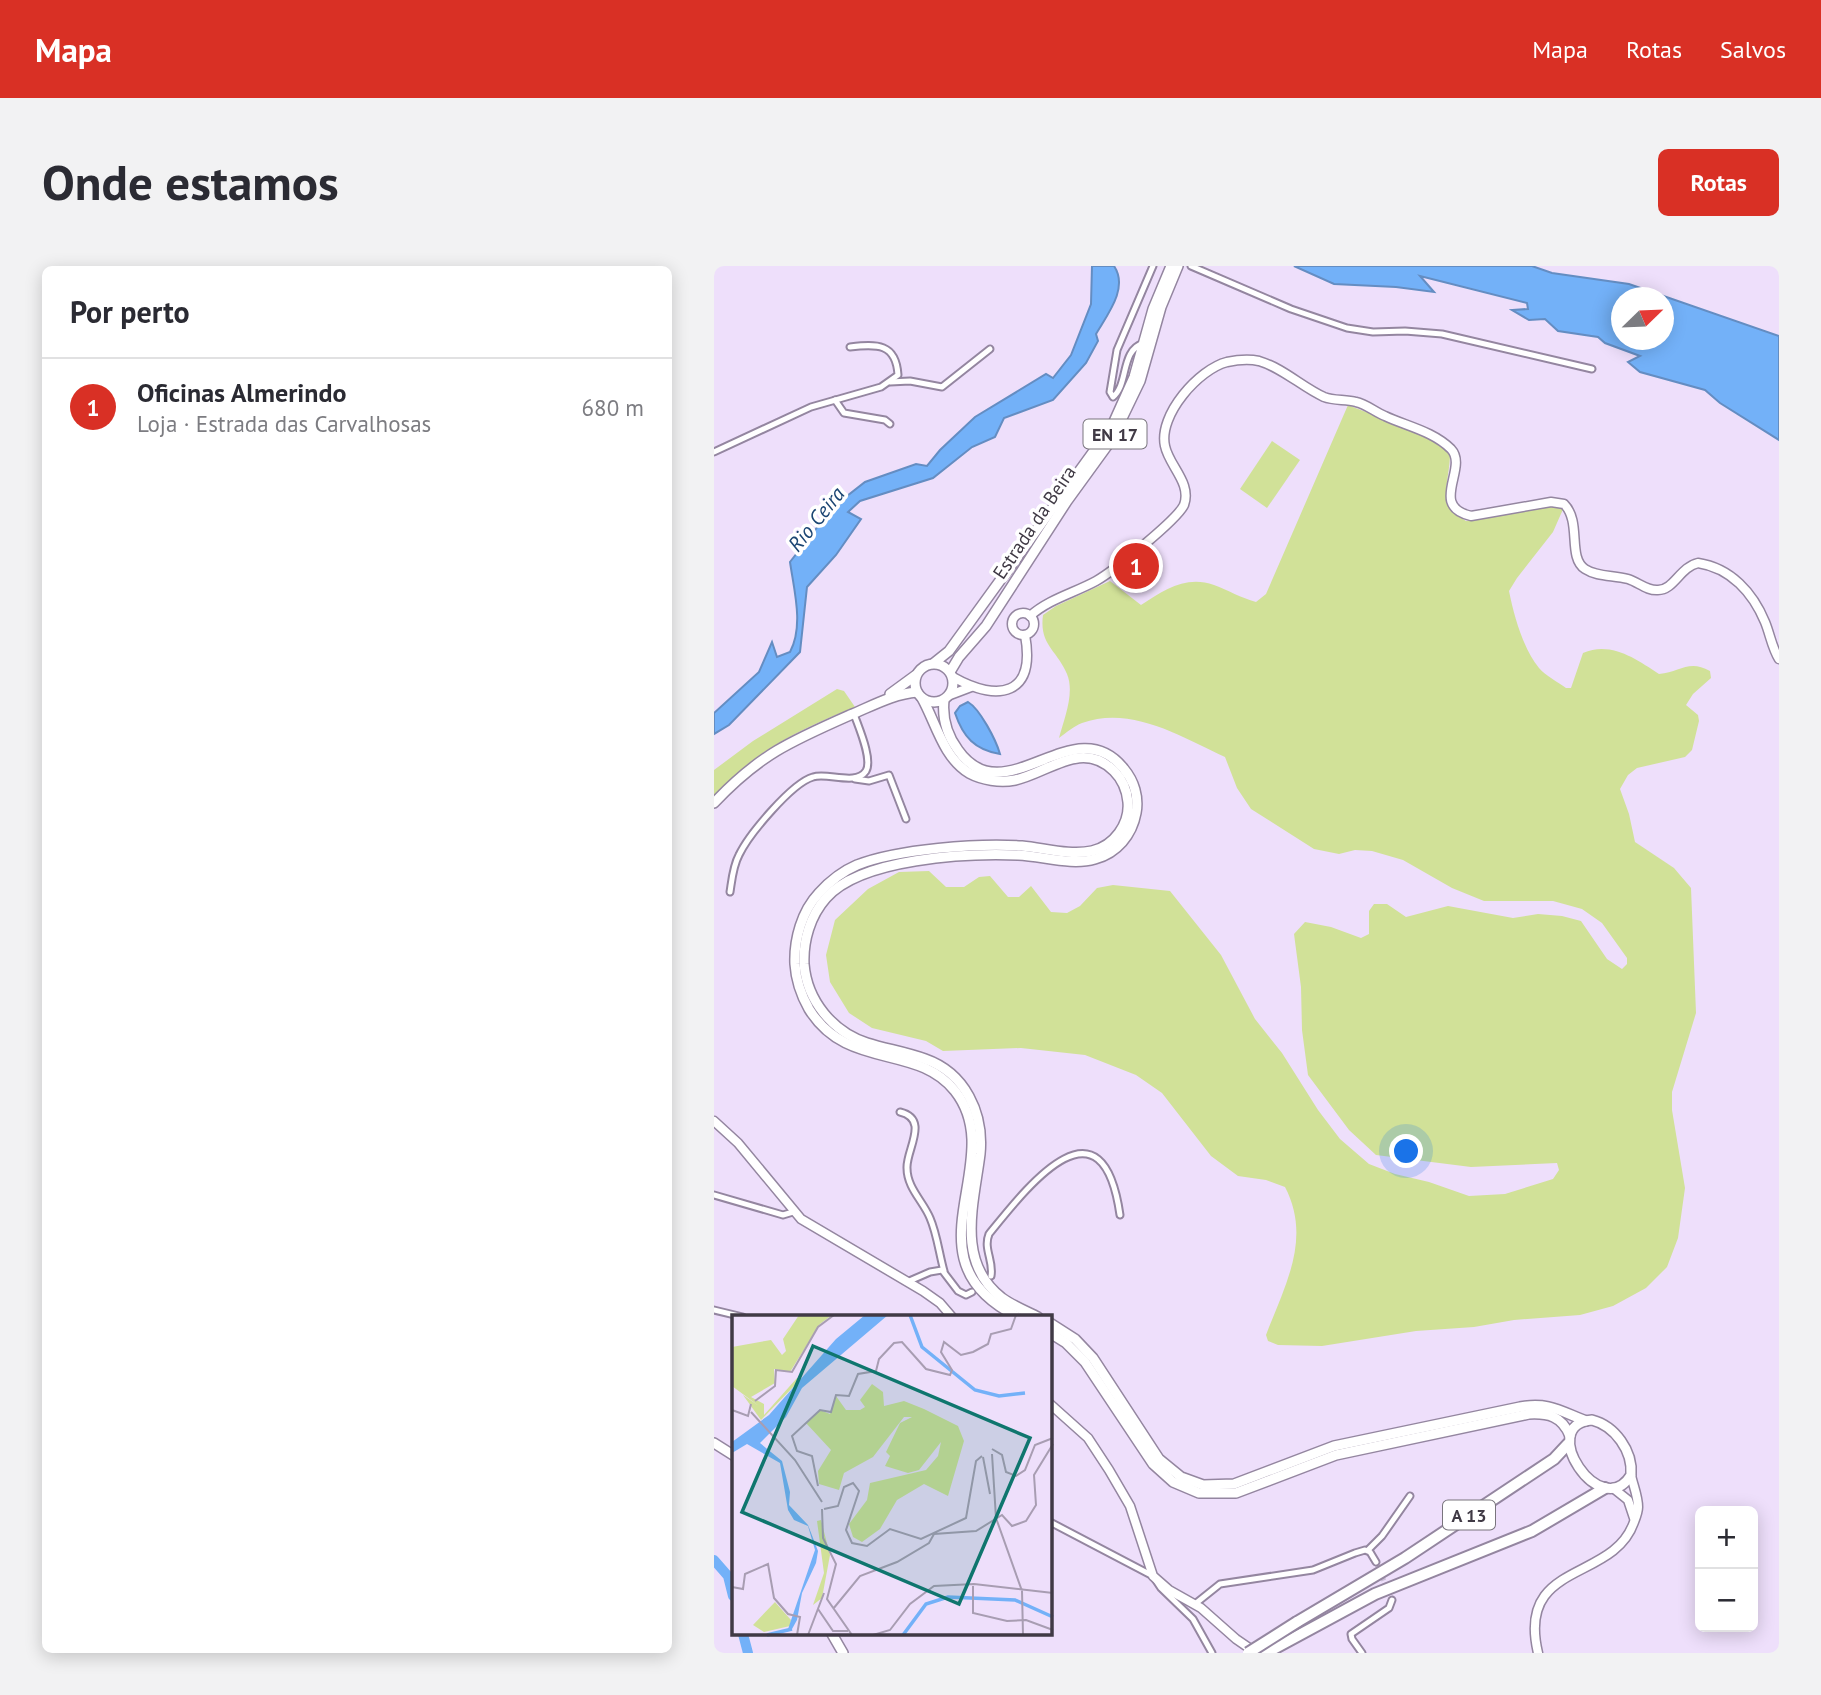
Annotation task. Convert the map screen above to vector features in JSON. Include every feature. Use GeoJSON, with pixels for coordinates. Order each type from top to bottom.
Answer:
{"type":"FeatureCollection","features":[{"type":"Feature","properties":{"kind":"highway","name":"A 13"},"geometry":{"type":"LineString","coordinates":[[1266,1653],[1366,1581],[1554,1459],[1569,1440]]}},
{"type":"Feature","properties":{"kind":"highway","name":"A 13"},"geometry":{"type":"LineString","coordinates":[[1248,1653],[1300,1626],[1522,1535],[1609,1488]]}},
{"type":"Feature","properties":{"kind":"main road","name":"Estrada da Beira"},"geometry":{"type":"LineString","coordinates":[[934,663],[947,653],[1112,426],[1134,377],[1158,296],[1173,269]]}},
{"type":"Feature","properties":{"kind":"main road","name":"Estrada da Beira"},"geometry":{"type":"LineString","coordinates":[[952,675],[963,652],[986,626],[1067,501],[1112,439],[1140,381],[1173,269]]}},
{"type":"Feature","properties":{"kind":"main road"},"geometry":{"type":"LineString","coordinates":[[714,803],[740,776],[778,748],[880,701],[923,667],[934,663],[946,667],[954,683],[947,697],[945,726],[966,759],[981,769],[1001,773],[1016,771],[1056,753],[1079,748],[1110,756],[1122,766],[1135,788],[1137,805],[1132,828],[1114,850],[1102,857],[1088,861],[1018,855],[964,856],[894,865],[854,877],[827,897],[813,918],[805,944],[805,972],[818,1006],[842,1030],[868,1044],[935,1063],[950,1073],[967,1092],[978,1116],[980,1132],[971,1224],[973,1256],[980,1275],[992,1289],[1012,1304],[1034,1315]]}},
{"type":"Feature","properties":{"kind":"main road"},"geometry":{"type":"LineString","coordinates":[[916,675],[915,684],[947,749],[968,772],[988,779],[1009,781],[1064,760],[1086,758],[1104,764],[1115,772],[1124,785],[1128,801],[1127,816],[1120,831],[1109,843],[1089,851],[976,846],[908,853],[854,867],[837,877],[819,893],[806,912],[799,933],[795,959],[797,981],[806,1003],[824,1028],[853,1048],[930,1070],[950,1085],[960,1098],[970,1123],[971,1142],[961,1224],[963,1254],[971,1277],[982,1293],[997,1306],[1014,1315]]}},
{"type":"Feature","properties":{"kind":"main road"},"geometry":{"type":"LineString","coordinates":[[880,701],[920,695],[933,702],[947,697]]}},
{"type":"Feature","properties":{"kind":"main road"},"geometry":{"type":"LineString","coordinates":[[1052,1324],[1075,1339],[1094,1358],[1159,1459],[1181,1477],[1203,1485],[1234,1484],[1334,1446],[1538,1405],[1552,1406],[1607,1427],[1626,1450],[1632,1464],[1632,1475],[1626,1483],[1609,1488],[1591,1480],[1573,1457],[1566,1427],[1558,1418],[1545,1414],[1529,1414],[1335,1455],[1236,1493],[1199,1493],[1180,1486],[1159,1472],[1085,1362],[1066,1343],[1052,1335]]}},
{"type":"Feature","properties":{"kind":"main road"},"geometry":{"type":"LineString","coordinates":[[1569,1440],[1577,1425],[1586,1421]]}},
{"type":"Feature","properties":{"kind":"main road"},"geometry":{"type":"LineString","coordinates":[[714,1443],[732,1454]]}},
{"type":"Feature","properties":{"kind":"main road"},"geometry":{"type":"LineString","coordinates":[[834,1636],[841,1653]]}},
{"type":"Feature","properties":{"kind":"street"},"geometry":{"type":"LineString","coordinates":[[1144,343],[1137,345],[1131,352],[1118,391],[1113,397],[1110,392],[1117,350],[1153,266]]}},
{"type":"Feature","properties":{"kind":"street"},"geometry":{"type":"LineString","coordinates":[[1191,266],[1291,309],[1347,328],[1373,332],[1442,334],[1592,369]]}},
{"type":"Feature","properties":{"kind":"street"},"geometry":{"type":"LineString","coordinates":[[714,452],[811,407],[881,387],[898,375],[897,360],[885,347],[850,347]]}},
{"type":"Feature","properties":{"kind":"street"},"geometry":{"type":"LineString","coordinates":[[890,382],[910,381],[942,387],[990,349]]}},
{"type":"Feature","properties":{"kind":"street"},"geometry":{"type":"LineString","coordinates":[[1030,615],[1034,626],[1025,635],[1019,635],[1014,631],[1012,622],[1015,616],[1020,613],[1030,615],[1044,605],[1098,580],[1180,512],[1186,493],[1165,446],[1169,419],[1189,387],[1201,374],[1226,362],[1244,359],[1269,365],[1324,397],[1357,402],[1416,427],[1451,449],[1455,462],[1451,495],[1457,511],[1471,516],[1551,502],[1564,504],[1573,517],[1578,562],[1593,573],[1628,579],[1657,590],[1669,587],[1683,570],[1698,563],[1731,576],[1749,593],[1765,622],[1779,659]]}},
{"type":"Feature","properties":{"kind":"street"},"geometry":{"type":"LineString","coordinates":[[835,400],[844,413],[885,420],[890,424]]}},
{"type":"Feature","properties":{"kind":"street"},"geometry":{"type":"LineString","coordinates":[[952,675],[971,687],[1001,690],[1012,688],[1020,682],[1027,666],[1025,635]]}},
{"type":"Feature","properties":{"kind":"street"},"geometry":{"type":"LineString","coordinates":[[947,697],[971,687]]}},
{"type":"Feature","properties":{"kind":"street"},"geometry":{"type":"LineString","coordinates":[[852,778],[863,774],[868,764],[853,714]]}},
{"type":"Feature","properties":{"kind":"street"},"geometry":{"type":"LineString","coordinates":[[730,892],[738,855],[790,791],[818,775],[869,781],[889,775],[906,819]]}},
{"type":"Feature","properties":{"kind":"street"},"geometry":{"type":"LineString","coordinates":[[900,1112],[909,1115],[915,1124],[916,1137],[908,1158],[907,1172],[915,1194],[930,1218],[944,1271],[961,1293],[966,1295],[972,1292]]}},
{"type":"Feature","properties":{"kind":"street"},"geometry":{"type":"LineString","coordinates":[[714,1121],[738,1143],[793,1212],[813,1228],[940,1303],[950,1315]]}},
{"type":"Feature","properties":{"kind":"street"},"geometry":{"type":"LineString","coordinates":[[991,1276],[992,1268],[986,1243],[989,1234],[1028,1186],[1060,1160],[1085,1155],[1104,1165],[1112,1178],[1120,1215]]}},
{"type":"Feature","properties":{"kind":"street"},"geometry":{"type":"LineString","coordinates":[[714,1195],[783,1215],[793,1212]]}},
{"type":"Feature","properties":{"kind":"street"},"geometry":{"type":"LineString","coordinates":[[907,1282],[932,1271],[944,1271]]}},
{"type":"Feature","properties":{"kind":"street"},"geometry":{"type":"LineString","coordinates":[[714,1310],[735,1315]]}},
{"type":"Feature","properties":{"kind":"street"},"geometry":{"type":"LineString","coordinates":[[1052,1406],[1088,1438],[1114,1478],[1130,1506],[1153,1576],[1161,1588],[1193,1619],[1212,1653]]}},
{"type":"Feature","properties":{"kind":"street"},"geometry":{"type":"LineString","coordinates":[[1538,1653],[1535,1625],[1549,1590],[1577,1569],[1609,1556],[1629,1536],[1638,1508],[1632,1475]]}},
{"type":"Feature","properties":{"kind":"street"},"geometry":{"type":"LineString","coordinates":[[1609,1488],[1625,1496],[1631,1504],[1634,1521]]}},
{"type":"Feature","properties":{"kind":"street"},"geometry":{"type":"LineString","coordinates":[[1195,1604],[1220,1584],[1313,1570],[1367,1550],[1382,1536],[1410,1496]]}},
{"type":"Feature","properties":{"kind":"street"},"geometry":{"type":"LineString","coordinates":[[1052,1523],[1153,1576],[1169,1590],[1211,1615],[1236,1639],[1257,1653]]}},
{"type":"Feature","properties":{"kind":"street"},"geometry":{"type":"LineString","coordinates":[[1367,1550],[1376,1562]]}},
{"type":"Feature","properties":{"kind":"street"},"geometry":{"type":"LineString","coordinates":[[1362,1653],[1351,1634],[1389,1608],[1392,1600]]}},
{"type":"Feature","properties":{"kind":"green space"},"geometry":{"type":"Polygon","coordinates":[[[1348,405],[1428,436],[1450,453],[1447,499],[1456,514],[1466,521],[1550,505],[1564,507],[1553,532],[1509,591],[1524,641],[1533,660],[1549,676],[1566,688],[1571,688],[1583,653],[1603,649],[1623,653],[1659,674],[1690,666],[1710,671],[1711,678],[1693,694],[1686,705],[1698,715],[1699,721],[1692,750],[1685,757],[1637,768],[1628,775],[1620,789],[1635,842],[1674,868],[1691,888],[1696,1013],[1672,1092],[1672,1110],[1685,1188],[1678,1238],[1667,1267],[1646,1288],[1613,1306],[1580,1315],[1416,1331],[1322,1346],[1278,1345],[1268,1341],[1266,1335],[1293,1262],[1296,1243],[1293,1206],[1285,1187],[1266,1180],[1238,1176],[1211,1156],[1162,1093],[1136,1075],[1085,1055],[1021,1048],[943,1051],[926,1041],[872,1028],[849,1013],[830,982],[826,955],[835,920],[868,889],[899,872],[929,871],[946,887],[964,887],[979,877],[990,876],[1008,897],[1019,897],[1031,886],[1051,912],[1067,913],[1080,906],[1097,888],[1113,885],[1170,891],[1221,955],[1255,1019],[1282,1053],[1318,1110],[1340,1139],[1369,1164],[1469,1196],[1505,1194],[1553,1179],[1559,1170],[1557,1163],[1471,1167],[1376,1155],[1349,1130],[1308,1075],[1294,934],[1305,922],[1331,927],[1361,938],[1369,934],[1369,911],[1374,904],[1387,904],[1406,917],[1448,906],[1513,918],[1538,914],[1562,916],[1581,921],[1607,959],[1622,969],[1627,964],[1627,958],[1602,923],[1582,909],[1553,901],[1484,901],[1452,888],[1403,860],[1372,851],[1355,850],[1339,854],[1314,849],[1251,809],[1237,788],[1225,757],[1156,726],[1119,718],[1100,718],[1079,724],[1059,738],[1068,706],[1069,681],[1063,666],[1046,641],[1042,625],[1043,615],[1056,606],[1110,581],[1141,605],[1167,589],[1194,582],[1214,585],[1256,602],[1266,594],[1348,405]]]}},
{"type":"Feature","properties":{"kind":"green space"},"geometry":{"type":"Polygon","coordinates":[[[1272,441],[1300,460],[1267,508],[1240,489],[1272,441]]]}},
{"type":"Feature","properties":{"kind":"green space"},"geometry":{"type":"Polygon","coordinates":[[[837,689],[844,691],[855,707],[778,743],[745,766],[714,797],[714,770],[753,741],[837,689]]]}},
{"type":"Feature","properties":{"kind":"water","name":"Rio Ceira"},"geometry":{"type":"Polygon","coordinates":[[[1092,266],[1114,266],[1119,283],[1115,301],[1096,334],[1098,341],[1086,363],[1053,400],[1004,418],[995,437],[972,447],[933,478],[860,501],[848,512],[861,519],[836,555],[807,587],[800,652],[729,725],[714,734],[714,713],[759,672],[772,642],[777,657],[790,652],[797,619],[790,562],[833,507],[865,482],[916,464],[927,466],[975,417],[1046,374],[1053,378],[1071,355],[1091,304],[1092,266]]]}},
{"type":"Feature","properties":{"kind":"water"},"geometry":{"type":"Polygon","coordinates":[[[1294,266],[1532,266],[1552,273],[1638,287],[1611,287],[1611,345],[1598,337],[1558,331],[1545,319],[1529,320],[1512,310],[1528,309],[1527,303],[1420,276],[1434,292],[1334,284],[1294,266]]]}},
{"type":"Feature","properties":{"kind":"water"},"geometry":{"type":"Polygon","coordinates":[[[1674,300],[1779,336],[1779,440],[1720,403],[1705,390],[1640,372],[1628,362],[1640,356],[1624,350],[1674,350],[1674,300]]]}},
{"type":"Feature","properties":{"kind":"water"},"geometry":{"type":"Polygon","coordinates":[[[968,702],[987,725],[1000,754],[977,746],[962,729],[955,713],[960,706],[968,702]]]}},
{"type":"Feature","properties":{"kind":"waterway","name":"Rio Ceira"},"geometry":{"type":"LineString","coordinates":[[714,1560],[728,1576],[732,1592]]}},
{"type":"Feature","properties":{"kind":"waterway","name":"Rio Ceira"},"geometry":{"type":"LineString","coordinates":[[744,1636],[748,1653]]}},
{"type":"Feature","properties":{"kind":"tunnel"},"geometry":{"type":"LineString","coordinates":[[1376,1562],[1392,1600]]}},
{"type":"Feature","properties":{"kind":"place","name":"Oficinas Almerindo"},"geometry":{"type":"Point","coordinates":[1136,566]}}]}
